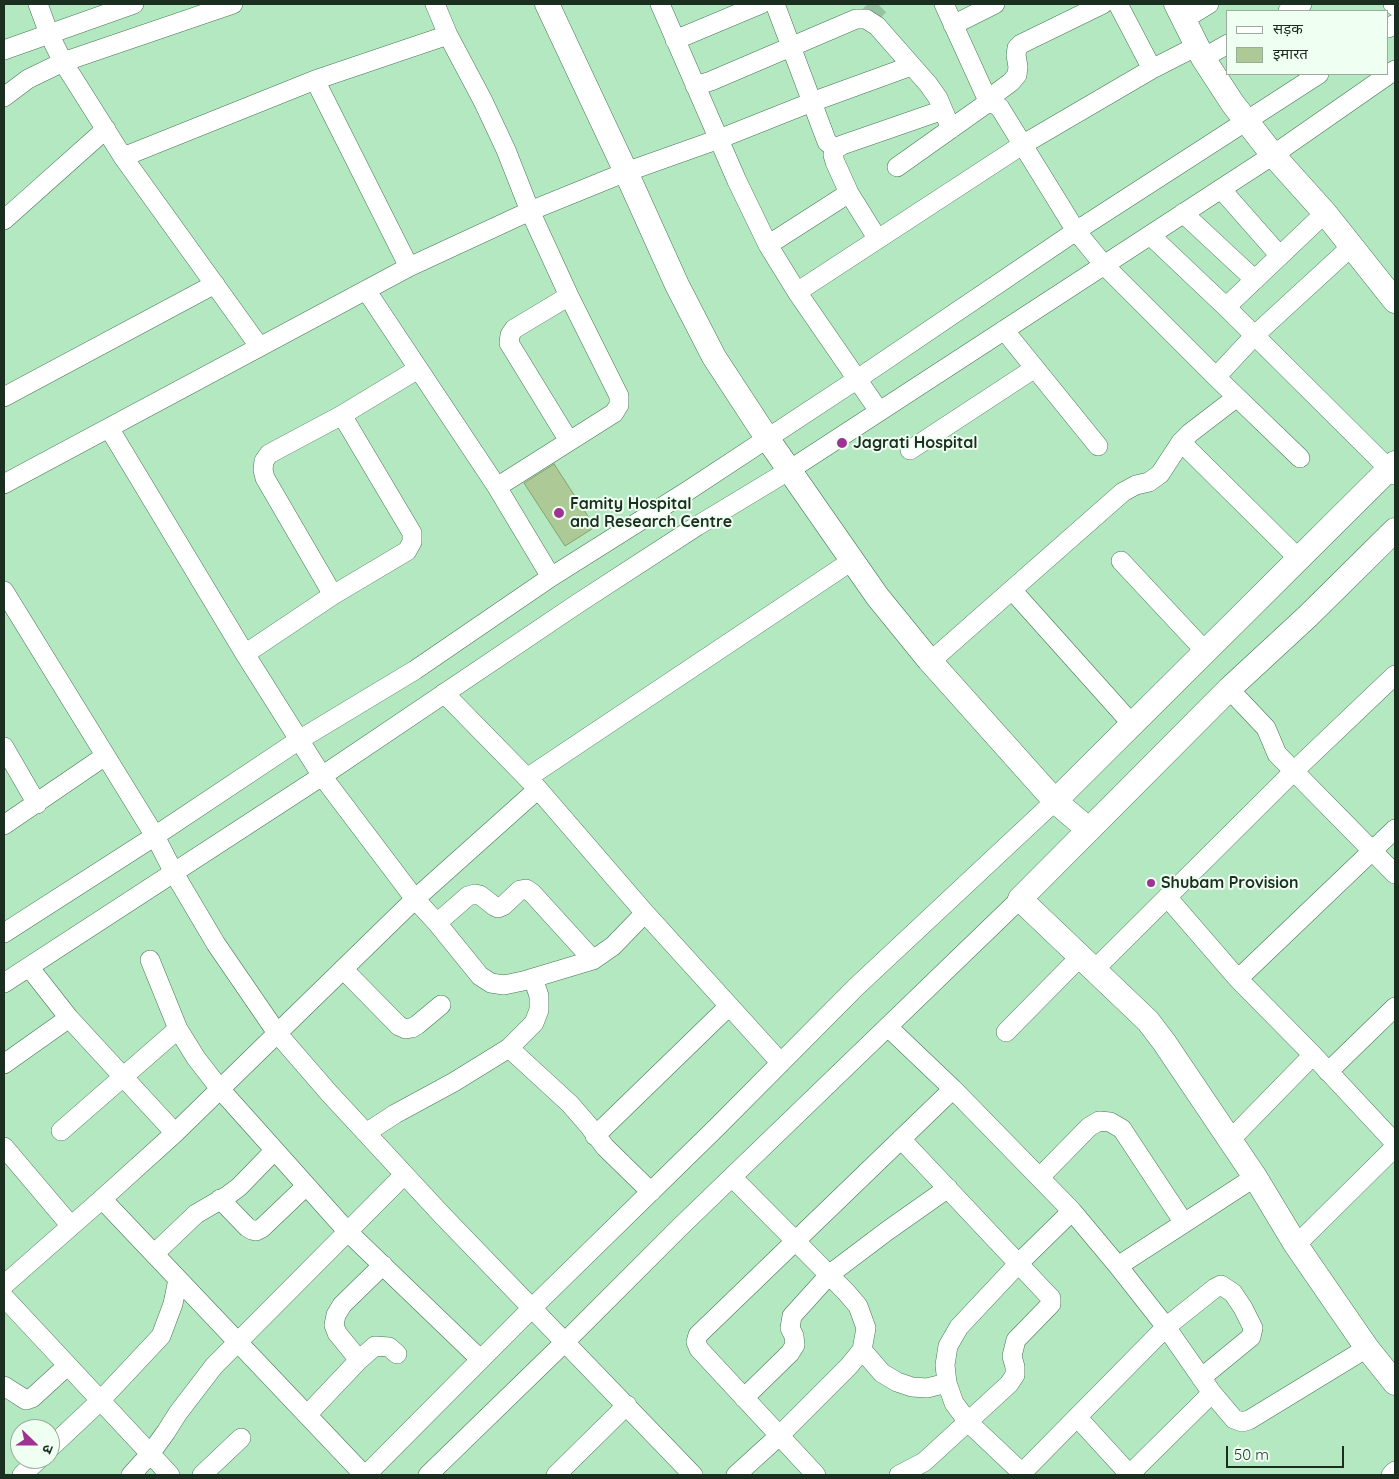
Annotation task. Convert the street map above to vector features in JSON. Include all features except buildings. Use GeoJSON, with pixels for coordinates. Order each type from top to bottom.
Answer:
{"type":"FeatureCollection","features":[{"type":"Feature","properties":{"kind":"street"},"geometry":{"type":"LineString","coordinates":[[38,4],[49,34],[63,62],[123,157],[259,346]]}},
{"type":"Feature","properties":{"kind":"street"},"geometry":{"type":"LineString","coordinates":[[4,50],[134,4]]}},
{"type":"Feature","properties":{"kind":"street"},"geometry":{"type":"LineString","coordinates":[[4,97],[28,79],[63,62],[233,4]]}},
{"type":"Feature","properties":{"kind":"street"},"geometry":{"type":"LineString","coordinates":[[435,4],[506,150],[530,211],[569,296],[619,396],[620,406],[614,413],[498,487]]}},
{"type":"Feature","properties":{"kind":"street"},"geometry":{"type":"LineString","coordinates":[[547,4],[626,172],[676,285],[714,357],[788,471],[877,596],[931,661],[1055,801],[1089,830]]}},
{"type":"Feature","properties":{"kind":"street"},"geometry":{"type":"LineString","coordinates":[[660,4],[737,181],[768,245],[797,292],[878,412]]}},
{"type":"Feature","properties":{"kind":"street"},"geometry":{"type":"LineString","coordinates":[[676,40],[761,4]]}},
{"type":"Feature","properties":{"kind":"street"},"geometry":{"type":"LineString","coordinates":[[775,4],[827,142],[836,149]]}},
{"type":"Feature","properties":{"kind":"street"},"geometry":{"type":"LineString","coordinates":[[944,4],[988,101],[1000,108],[1076,231],[1104,265],[1300,458]]}},
{"type":"Feature","properties":{"kind":"street"},"geometry":{"type":"LineString","coordinates":[[952,25],[994,4]]}},
{"type":"Feature","properties":{"kind":"street"},"geometry":{"type":"LineString","coordinates":[[898,167],[1011,82],[1017,75],[1016,55],[1017,48],[1021,44],[1103,4]]}},
{"type":"Feature","properties":{"kind":"street"},"geometry":{"type":"LineString","coordinates":[[1118,4],[1152,69]]}},
{"type":"Feature","properties":{"kind":"street"},"geometry":{"type":"LineString","coordinates":[[1209,4],[1180,12],[1200,52],[1246,120],[1273,155],[1325,213],[1395,301]]}},
{"type":"Feature","properties":{"kind":"street"},"geometry":{"type":"LineString","coordinates":[[1290,10],[1302,4]]}},
{"type":"Feature","properties":{"kind":"street"},"geometry":{"type":"LineString","coordinates":[[695,86],[711,81],[856,19],[866,19],[878,26],[928,84],[938,98],[951,129]]}},
{"type":"Feature","properties":{"kind":"street"},"geometry":{"type":"LineString","coordinates":[[123,157],[315,80],[448,34]]}},
{"type":"Feature","properties":{"kind":"street"},"geometry":{"type":"LineString","coordinates":[[797,292],[1022,145],[1152,69],[1226,45]]}},
{"type":"Feature","properties":{"kind":"street"},"geometry":{"type":"LineString","coordinates":[[4,484],[409,267],[530,211],[626,172],[912,66]]}},
{"type":"Feature","properties":{"kind":"street"},"geometry":{"type":"LineString","coordinates":[[4,933],[299,740],[414,670],[551,577],[856,380],[1076,231],[1317,75]]}},
{"type":"Feature","properties":{"kind":"street"},"geometry":{"type":"LineString","coordinates":[[4,983],[322,776],[689,531],[788,471],[1273,155],[1388,75]]}},
{"type":"Feature","properties":{"kind":"street"},"geometry":{"type":"LineString","coordinates":[[315,80],[409,267]]}},
{"type":"Feature","properties":{"kind":"street"},"geometry":{"type":"LineString","coordinates":[[878,238],[849,193],[835,162],[833,155],[836,149],[842,145],[943,110]]}},
{"type":"Feature","properties":{"kind":"street"},"geometry":{"type":"LineString","coordinates":[[4,220],[106,129]]}},
{"type":"Feature","properties":{"kind":"street"},"geometry":{"type":"LineString","coordinates":[[1221,189],[1280,256]]}},
{"type":"Feature","properties":{"kind":"street"},"geometry":{"type":"LineString","coordinates":[[768,245],[849,193]]}},
{"type":"Feature","properties":{"kind":"street"},"geometry":{"type":"LineString","coordinates":[[1183,213],[1255,280]]}},
{"type":"Feature","properties":{"kind":"street"},"geometry":{"type":"LineString","coordinates":[[1226,307],[1325,213]]}},
{"type":"Feature","properties":{"kind":"street"},"geometry":{"type":"LineString","coordinates":[[102,1199],[365,1475],[856,987],[1055,801],[1298,558],[1393,469],[1150,235]]}},
{"type":"Feature","properties":{"kind":"street"},"geometry":{"type":"LineString","coordinates":[[1216,377],[1255,335],[1352,246]]}},
{"type":"Feature","properties":{"kind":"street"},"geometry":{"type":"LineString","coordinates":[[4,397],[215,284]]}},
{"type":"Feature","properties":{"kind":"street"},"geometry":{"type":"LineString","coordinates":[[366,290],[498,487],[551,577]]}},
{"type":"Feature","properties":{"kind":"street"},"geometry":{"type":"LineString","coordinates":[[569,296],[514,329],[510,335],[510,343],[569,442]]}},
{"type":"Feature","properties":{"kind":"street"},"geometry":{"type":"LineString","coordinates":[[1004,330],[1098,446]]}},
{"type":"Feature","properties":{"kind":"street"},"geometry":{"type":"LineString","coordinates":[[333,596],[266,478],[263,470],[264,461],[269,454],[342,415],[418,368]]}},
{"type":"Feature","properties":{"kind":"street"},"geometry":{"type":"LineString","coordinates":[[910,450],[1034,368]]}},
{"type":"Feature","properties":{"kind":"street"},"geometry":{"type":"LineString","coordinates":[[931,661],[1123,492],[1136,485],[1149,482],[1160,474],[1181,442],[1190,433],[1237,397]]}},
{"type":"Feature","properties":{"kind":"street"},"geometry":{"type":"LineString","coordinates":[[245,654],[333,596],[407,551],[412,542],[412,533],[342,415]]}},
{"type":"Feature","properties":{"kind":"street"},"geometry":{"type":"LineString","coordinates":[[109,428],[245,654],[322,776],[416,899],[480,976],[491,983],[504,985],[593,960],[613,946],[645,913]]}},
{"type":"Feature","properties":{"kind":"street"},"geometry":{"type":"LineString","coordinates":[[1181,442],[1298,558]]}},
{"type":"Feature","properties":{"kind":"street"},"geometry":{"type":"LineString","coordinates":[[428,1475],[732,1177],[1020,899],[1229,689],[1308,616],[1395,530]]}},
{"type":"Feature","properties":{"kind":"street"},"geometry":{"type":"LineString","coordinates":[[4,1285],[175,1133],[532,784],[853,560]]}},
{"type":"Feature","properties":{"kind":"street"},"geometry":{"type":"LineString","coordinates":[[1121,561],[1205,651]]}},
{"type":"Feature","properties":{"kind":"street"},"geometry":{"type":"LineString","coordinates":[[1012,590],[1132,724]]}},
{"type":"Feature","properties":{"kind":"street"},"geometry":{"type":"LineString","coordinates":[[4,591],[155,836],[174,873],[216,944],[277,1033],[404,1175],[693,1475]]}},
{"type":"Feature","properties":{"kind":"street"},"geometry":{"type":"LineString","coordinates":[[1006,1032],[1167,897],[1294,771],[1395,675]]}},
{"type":"Feature","properties":{"kind":"street"},"geometry":{"type":"LineString","coordinates":[[1229,689],[1266,728],[1277,754],[1395,874]]}},
{"type":"Feature","properties":{"kind":"street"},"geometry":{"type":"LineString","coordinates":[[444,694],[532,784],[645,913],[781,1063]]}},
{"type":"Feature","properties":{"kind":"street"},"geometry":{"type":"LineString","coordinates":[[4,746],[10,770],[37,804]]}},
{"type":"Feature","properties":{"kind":"street"},"geometry":{"type":"LineString","coordinates":[[4,826],[105,756]]}},
{"type":"Feature","properties":{"kind":"street"},"geometry":{"type":"LineString","coordinates":[[1238,980],[1395,829]]}},
{"type":"Feature","properties":{"kind":"street"},"geometry":{"type":"LineString","coordinates":[[437,923],[468,896],[480,895],[498,908],[503,906],[520,890],[526,889],[532,893],[593,960]]}},
{"type":"Feature","properties":{"kind":"street"},"geometry":{"type":"LineString","coordinates":[[1167,897],[1238,980],[1395,1143]]}},
{"type":"Feature","properties":{"kind":"street"},"geometry":{"type":"LineString","coordinates":[[1020,899],[1148,1021],[1255,1177],[1296,1245],[1367,1348],[1395,1383]]}},
{"type":"Feature","properties":{"kind":"street"},"geometry":{"type":"LineString","coordinates":[[150,960],[178,1029],[196,1058],[220,1089],[347,1231],[480,1359]]}},
{"type":"Feature","properties":{"kind":"street"},"geometry":{"type":"LineString","coordinates":[[29,966],[69,1018],[175,1133]]}},
{"type":"Feature","properties":{"kind":"street"},"geometry":{"type":"LineString","coordinates":[[343,969],[399,1026],[406,1029],[417,1025],[441,1005]]}},
{"type":"Feature","properties":{"kind":"street"},"geometry":{"type":"LineString","coordinates":[[366,1133],[395,1114],[454,1082],[509,1048],[534,1023],[539,1010],[539,996],[533,978]]}},
{"type":"Feature","properties":{"kind":"street"},"geometry":{"type":"LineString","coordinates":[[596,1136],[729,1006]]}},
{"type":"Feature","properties":{"kind":"street"},"geometry":{"type":"LineString","coordinates":[[1328,1072],[1395,1007]]}},
{"type":"Feature","properties":{"kind":"street"},"geometry":{"type":"LineString","coordinates":[[4,1064],[69,1018]]}},
{"type":"Feature","properties":{"kind":"street"},"geometry":{"type":"LineString","coordinates":[[888,1027],[953,1089],[1072,1211],[1166,1327],[1206,1385],[1234,1419],[1242,1422],[1249,1420],[1367,1348]]}},
{"type":"Feature","properties":{"kind":"street"},"geometry":{"type":"LineString","coordinates":[[61,1131],[178,1029]]}},
{"type":"Feature","properties":{"kind":"street"},"geometry":{"type":"LineString","coordinates":[[509,1048],[570,1104],[605,1147],[651,1192]]}},
{"type":"Feature","properties":{"kind":"street"},"geometry":{"type":"LineString","coordinates":[[1230,1140],[1313,1056]]}},
{"type":"Feature","properties":{"kind":"street"},"geometry":{"type":"LineString","coordinates":[[816,1475],[699,1349],[696,1342],[698,1335],[953,1089]]}},
{"type":"Feature","properties":{"kind":"street"},"geometry":{"type":"LineString","coordinates":[[1040,1177],[1089,1127],[1099,1121],[1110,1122],[1122,1129],[1184,1223]]}},
{"type":"Feature","properties":{"kind":"street"},"geometry":{"type":"LineString","coordinates":[[899,1475],[924,1462],[1008,1384],[1015,1375],[1012,1356],[1016,1340],[1051,1304],[1047,1294],[1020,1263],[901,1138]]}},
{"type":"Feature","properties":{"kind":"street"},"geometry":{"type":"LineString","coordinates":[[1296,1245],[1395,1147]]}},
{"type":"Feature","properties":{"kind":"street"},"geometry":{"type":"LineString","coordinates":[[154,1254],[196,1214],[239,1187],[274,1151]]}},
{"type":"Feature","properties":{"kind":"street"},"geometry":{"type":"LineString","coordinates":[[6,1154],[71,1226]]}},
{"type":"Feature","properties":{"kind":"street"},"geometry":{"type":"LineString","coordinates":[[131,1475],[150,1454],[196,1388],[236,1341],[404,1175]]}},
{"type":"Feature","properties":{"kind":"street"},"geometry":{"type":"LineString","coordinates":[[732,1177],[830,1274],[858,1306],[866,1328],[862,1350],[849,1366],[779,1436],[736,1475]]}},
{"type":"Feature","properties":{"kind":"street"},"geometry":{"type":"LineString","coordinates":[[1118,1266],[1255,1177]]}},
{"type":"Feature","properties":{"kind":"street"},"geometry":{"type":"LineString","coordinates":[[220,1200],[247,1227],[256,1231],[262,1228],[306,1186]]}},
{"type":"Feature","properties":{"kind":"street"},"geometry":{"type":"LineString","coordinates":[[744,1398],[790,1353],[794,1345],[794,1336],[790,1328],[792,1316],[830,1274],[948,1188]]}},
{"type":"Feature","properties":{"kind":"street"},"geometry":{"type":"LineString","coordinates":[[1072,1211],[959,1327],[948,1346],[945,1365],[947,1383],[954,1403],[968,1422],[1021,1474],[1077,1417],[1166,1327],[1215,1288],[1222,1285],[1233,1294],[1243,1308],[1253,1328],[1252,1336],[1206,1385],[1130,1475],[1077,1417]]}},
{"type":"Feature","properties":{"kind":"street"},"geometry":{"type":"LineString","coordinates":[[360,1360],[337,1333],[334,1325],[336,1315],[342,1305],[383,1265]]}},
{"type":"Feature","properties":{"kind":"street"},"geometry":{"type":"LineString","coordinates":[[60,1439],[100,1401],[161,1336],[171,1312],[178,1279]]}},
{"type":"Feature","properties":{"kind":"street"},"geometry":{"type":"LineString","coordinates":[[4,1297],[170,1475]]}},
{"type":"Feature","properties":{"kind":"street"},"geometry":{"type":"LineString","coordinates":[[307,1415],[375,1346],[389,1347],[397,1354]]}},
{"type":"Feature","properties":{"kind":"street"},"geometry":{"type":"LineString","coordinates":[[862,1350],[882,1373],[897,1382],[912,1387],[927,1388],[947,1383]]}},
{"type":"Feature","properties":{"kind":"street"},"geometry":{"type":"LineString","coordinates":[[4,1386],[26,1400],[32,1398],[67,1366]]}},
{"type":"Feature","properties":{"kind":"street"},"geometry":{"type":"LineString","coordinates":[[556,1475],[627,1405]]}},
{"type":"Feature","properties":{"kind":"street"},"geometry":{"type":"LineString","coordinates":[[202,1475],[241,1438]]}},
{"type":"Feature","properties":{"kind":"street"},"geometry":{"type":"LineString","coordinates":[[1391,1475],[1395,1471]]}},
{"type":"Feature","properties":{"kind":"tunnel"},"geometry":{"type":"LineString","coordinates":[[866,19],[881,4]]}},
{"type":"Feature","properties":{"kind":"place","name":"Jagrati Hospital"},"geometry":{"type":"Point","coordinates":[842,443]}},
{"type":"Feature","properties":{"kind":"place","name":"Famity Hospital and Research Centre"},"geometry":{"type":"Point","coordinates":[559,513]}},
{"type":"Feature","properties":{"kind":"place","name":"Shubam Provision"},"geometry":{"type":"Point","coordinates":[1151,883]}}]}
